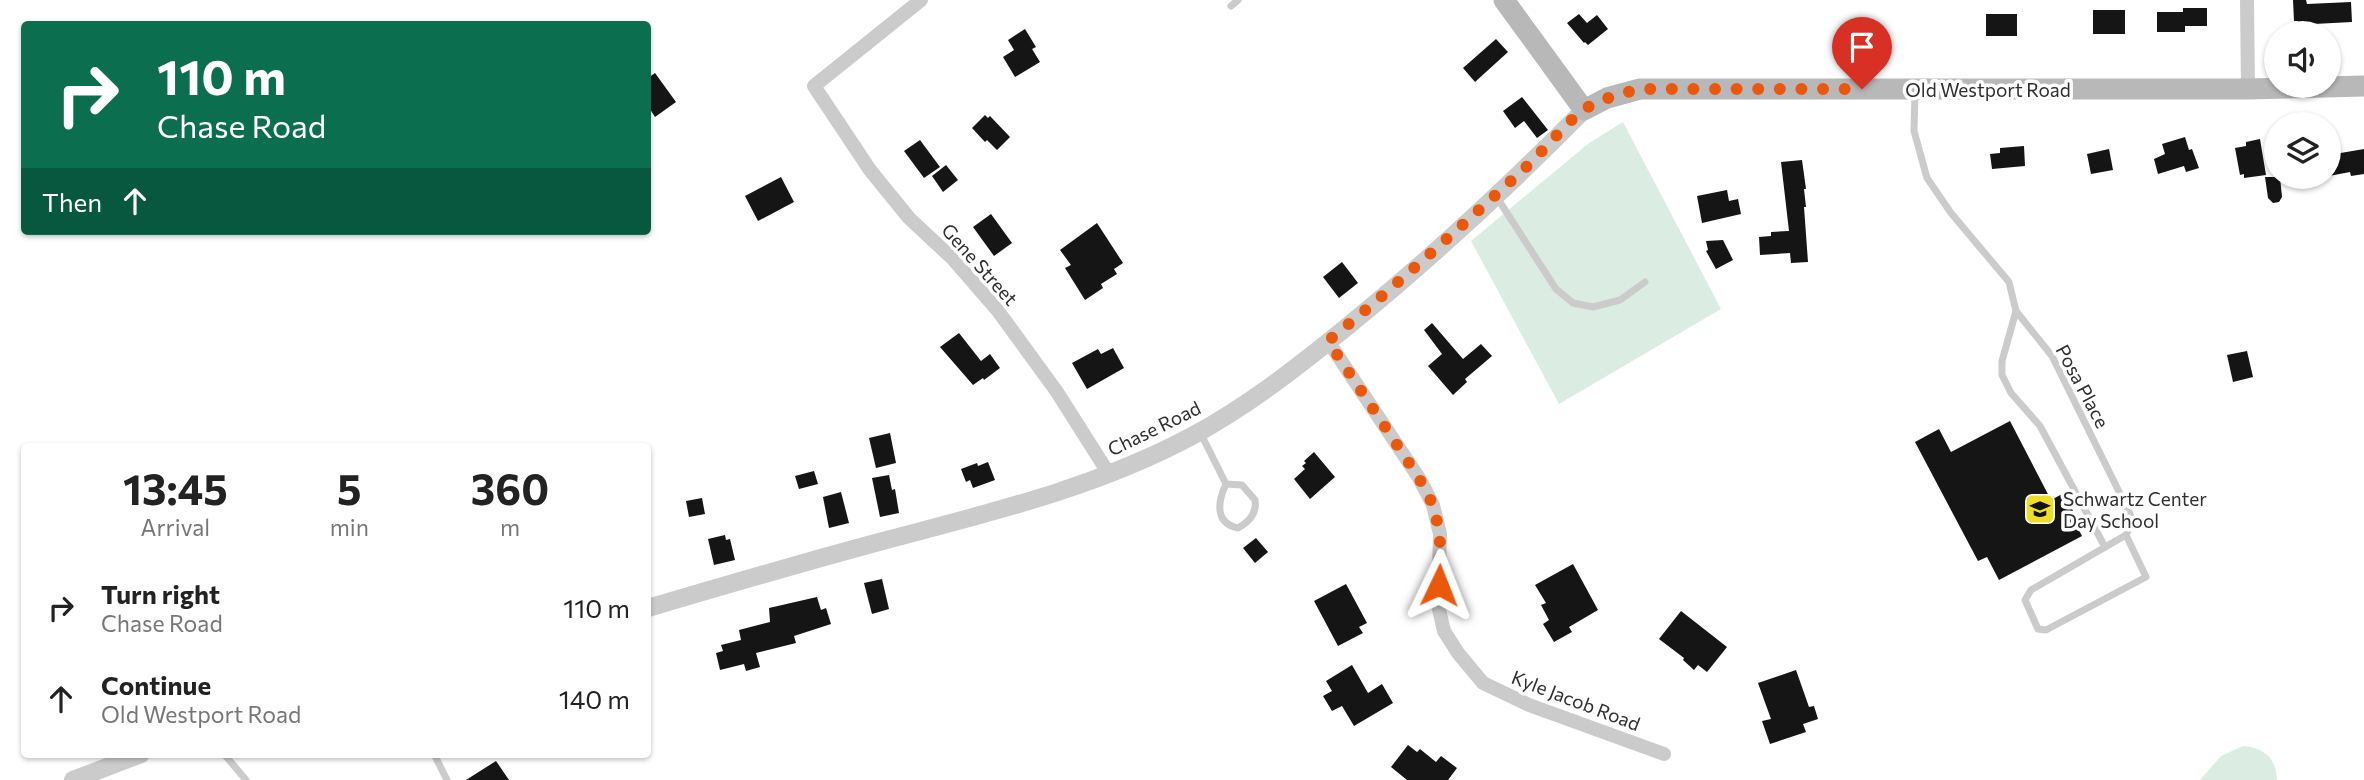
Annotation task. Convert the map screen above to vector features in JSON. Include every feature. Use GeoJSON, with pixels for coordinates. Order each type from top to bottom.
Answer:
{"type":"FeatureCollection","features":[{"type":"Feature","properties":{"kind":"main road"},"geometry":{"type":"LineString","coordinates":[[1504,0],[1584,110]]}},
{"type":"Feature","properties":{"kind":"main road","name":"Old Westport Road"},"geometry":{"type":"LineString","coordinates":[[1584,110],[1607,97],[1640,89],[2248,89],[2364,86]]}},
{"type":"Feature","properties":{"kind":"street","name":"Gene Street"},"geometry":{"type":"LineString","coordinates":[[920,0],[814,86],[870,170],[909,218],[953,260],[998,311],[1057,392],[1109,474]]}},
{"type":"Feature","properties":{"kind":"street"},"geometry":{"type":"LineString","coordinates":[[2247,0],[2248,89]]}},
{"type":"Feature","properties":{"kind":"street","name":"Chase Road"},"geometry":{"type":"LineString","coordinates":[[651,607],[1081,485],[1199,432],[1291,372],[1379,301],[1538,156],[1584,110]]}},
{"type":"Feature","properties":{"kind":"street","name":"Kyle Jacob Road"},"geometry":{"type":"LineString","coordinates":[[1328,341],[1419,478],[1433,505],[1440,534],[1438,605],[1444,631],[1458,653],[1483,683],[1529,705],[1664,754]]}},
{"type":"Feature","properties":{"kind":"street"},"geometry":{"type":"LineString","coordinates":[[73,780],[131,758]]}},
{"type":"Feature","properties":{"kind":"lane"},"geometry":{"type":"LineString","coordinates":[[1231,6],[1238,0]]}},
{"type":"Feature","properties":{"kind":"lane","name":"Posa Place"},"geometry":{"type":"LineString","coordinates":[[1915,89],[1914,131],[1927,178],[1951,213],[2009,282],[2016,311],[2052,356],[2133,520],[2126,535]]}},
{"type":"Feature","properties":{"kind":"lane"},"geometry":{"type":"LineString","coordinates":[[1496,195],[1556,289],[1573,303],[1593,307],[1620,300],[1645,282]]}},
{"type":"Feature","properties":{"kind":"lane"},"geometry":{"type":"LineString","coordinates":[[2016,311],[2002,360],[2002,375],[2011,393],[2040,425],[2105,547]]}},
{"type":"Feature","properties":{"kind":"lane"},"geometry":{"type":"LineString","coordinates":[[1199,432],[1226,484]]}},
{"type":"Feature","properties":{"kind":"lane"},"geometry":{"type":"LineString","coordinates":[[1226,484],[1242,485],[1255,499],[1253,514],[1248,522],[1238,528],[1224,520],[1220,513],[1220,498],[1226,484]]}},
{"type":"Feature","properties":{"kind":"lane"},"geometry":{"type":"LineString","coordinates":[[2126,535],[2146,577],[2046,630],[2038,629],[2025,600],[2031,590],[2126,535]]}},
{"type":"Feature","properties":{"kind":"lane"},"geometry":{"type":"LineString","coordinates":[[227,758],[246,780]]}},
{"type":"Feature","properties":{"kind":"lane"},"geometry":{"type":"LineString","coordinates":[[436,758],[447,780]]}},
{"type":"Feature","properties":{"kind":"green space"},"geometry":{"type":"Polygon","coordinates":[[[1623,122],[1721,309],[1559,404],[1471,241],[1589,143],[1623,122]]]}},
{"type":"Feature","properties":{"kind":"green space"},"geometry":{"type":"Polygon","coordinates":[[[2243,746],[2268,755],[2274,765],[2277,780],[2200,780],[2221,756],[2243,746]]]}},
{"type":"Feature","properties":{"kind":"building"},"geometry":{"type":"Polygon","coordinates":[[[2293,0],[2306,0],[2307,4],[2351,2],[2352,22],[2294,21],[2293,0]]]}},
{"type":"Feature","properties":{"kind":"building"},"geometry":{"type":"Polygon","coordinates":[[[2183,8],[2207,8],[2207,26],[2185,26],[2185,32],[2157,32],[2157,12],[2183,12],[2183,8]]]}},
{"type":"Feature","properties":{"kind":"building"},"geometry":{"type":"Polygon","coordinates":[[[2093,10],[2125,10],[2125,34],[2093,34],[2093,10]]]}},
{"type":"Feature","properties":{"kind":"building"},"geometry":{"type":"Polygon","coordinates":[[[1579,14],[1587,23],[1597,15],[1608,29],[1588,45],[1584,43],[1567,23],[1579,14]]]}},
{"type":"Feature","properties":{"kind":"building"},"geometry":{"type":"Polygon","coordinates":[[[1986,14],[2017,14],[2017,36],[1986,36],[1986,14]]]}},
{"type":"Feature","properties":{"kind":"building"},"geometry":{"type":"Polygon","coordinates":[[[1025,29],[1036,47],[1032,49],[1040,62],[1015,77],[1003,57],[1014,50],[1008,40],[1025,29]]]}},
{"type":"Feature","properties":{"kind":"building"},"geometry":{"type":"Polygon","coordinates":[[[1496,39],[1508,52],[1475,82],[1463,68],[1496,39]]]}},
{"type":"Feature","properties":{"kind":"building"},"geometry":{"type":"Polygon","coordinates":[[[655,73],[676,102],[655,117],[651,111],[651,76],[655,73]]]}},
{"type":"Feature","properties":{"kind":"building"},"geometry":{"type":"Polygon","coordinates":[[[1522,97],[1548,130],[1537,138],[1524,121],[1515,128],[1503,111],[1522,97]]]}},
{"type":"Feature","properties":{"kind":"building"},"geometry":{"type":"Polygon","coordinates":[[[985,115],[988,118],[990,116],[1010,137],[997,150],[972,128],[985,115]]]}},
{"type":"Feature","properties":{"kind":"building"},"geometry":{"type":"Polygon","coordinates":[[[2185,137],[2199,168],[2186,172],[2184,166],[2158,174],[2154,159],[2165,154],[2162,144],[2185,137]]]}},
{"type":"Feature","properties":{"kind":"building"},"geometry":{"type":"Polygon","coordinates":[[[2260,139],[2264,175],[2244,178],[2244,174],[2240,175],[2235,148],[2246,146],[2246,142],[2260,139]]]}},
{"type":"Feature","properties":{"kind":"building"},"geometry":{"type":"Polygon","coordinates":[[[920,140],[940,167],[924,178],[904,151],[920,140]]]}},
{"type":"Feature","properties":{"kind":"building"},"geometry":{"type":"Polygon","coordinates":[[[2024,146],[2025,166],[1992,169],[1990,154],[2000,153],[2000,148],[2024,146]]]}},
{"type":"Feature","properties":{"kind":"building"},"geometry":{"type":"Polygon","coordinates":[[[2109,149],[2113,170],[2091,174],[2087,154],[2109,149]]]}},
{"type":"Feature","properties":{"kind":"building"},"geometry":{"type":"Polygon","coordinates":[[[2364,149],[2364,174],[2351,176],[2350,172],[2341,174],[2341,153],[2364,149]]]}},
{"type":"Feature","properties":{"kind":"building"},"geometry":{"type":"Polygon","coordinates":[[[1802,160],[1806,189],[1804,207],[1808,262],[1791,263],[1790,253],[1760,255],[1759,237],[1771,236],[1771,232],[1789,231],[1781,162],[1802,160]]]}},
{"type":"Feature","properties":{"kind":"building"},"geometry":{"type":"Polygon","coordinates":[[[946,165],[958,180],[943,192],[932,176],[946,165]]]}},
{"type":"Feature","properties":{"kind":"building"},"geometry":{"type":"Polygon","coordinates":[[[781,177],[794,202],[758,221],[745,196],[781,177]]]}},
{"type":"Feature","properties":{"kind":"building"},"geometry":{"type":"Polygon","coordinates":[[[2267,189],[2281,189],[2282,197],[2279,202],[2273,203],[2268,198],[2267,189]]]}},
{"type":"Feature","properties":{"kind":"building"},"geometry":{"type":"Polygon","coordinates":[[[1727,190],[1729,201],[1738,199],[1741,214],[1702,223],[1697,196],[1727,190]]]}},
{"type":"Feature","properties":{"kind":"building"},"geometry":{"type":"Polygon","coordinates":[[[991,214],[1012,243],[994,256],[973,227],[991,214]]]}},
{"type":"Feature","properties":{"kind":"building"},"geometry":{"type":"Polygon","coordinates":[[[1097,223],[1123,263],[1114,269],[1117,274],[1101,284],[1103,288],[1085,300],[1065,268],[1071,265],[1060,250],[1097,223]]]}},
{"type":"Feature","properties":{"kind":"building"},"geometry":{"type":"Polygon","coordinates":[[[1723,240],[1733,260],[1716,269],[1706,251],[1706,241],[1723,240]]]}},
{"type":"Feature","properties":{"kind":"building"},"geometry":{"type":"Polygon","coordinates":[[[1342,262],[1358,283],[1339,298],[1323,277],[1342,262]]]}},
{"type":"Feature","properties":{"kind":"building"},"geometry":{"type":"Polygon","coordinates":[[[1432,323],[1463,359],[1481,344],[1492,356],[1465,379],[1467,382],[1453,395],[1428,366],[1442,354],[1424,330],[1432,323]]]}},
{"type":"Feature","properties":{"kind":"building"},"geometry":{"type":"Polygon","coordinates":[[[959,333],[981,361],[990,354],[1000,368],[973,385],[940,347],[959,333]]]}},
{"type":"Feature","properties":{"kind":"building"},"geometry":{"type":"Polygon","coordinates":[[[1113,348],[1124,368],[1087,389],[1072,363],[1098,349],[1101,354],[1113,348]]]}},
{"type":"Feature","properties":{"kind":"building"},"geometry":{"type":"Polygon","coordinates":[[[2247,351],[2253,377],[2233,382],[2227,355],[2247,351]]]}},
{"type":"Feature","properties":{"kind":"building"},"geometry":{"type":"Polygon","coordinates":[[[2010,421],[2051,500],[2064,493],[2073,511],[2070,513],[2082,536],[1999,580],[1987,557],[1978,561],[1915,442],[1939,429],[1951,452],[2010,421]]]}},
{"type":"Feature","properties":{"kind":"building"},"geometry":{"type":"Polygon","coordinates":[[[890,433],[896,463],[876,468],[869,438],[890,433]]]}},
{"type":"Feature","properties":{"kind":"building"},"geometry":{"type":"Polygon","coordinates":[[[1314,452],[1335,477],[1310,499],[1294,479],[1305,469],[1302,466],[1306,463],[1304,461],[1314,452]]]}},
{"type":"Feature","properties":{"kind":"building"},"geometry":{"type":"Polygon","coordinates":[[[988,462],[995,480],[973,488],[970,480],[966,482],[961,469],[988,462]]]}},
{"type":"Feature","properties":{"kind":"building"},"geometry":{"type":"Polygon","coordinates":[[[814,471],[818,484],[799,489],[795,476],[814,471]]]}},
{"type":"Feature","properties":{"kind":"building"},"geometry":{"type":"Polygon","coordinates":[[[889,475],[892,490],[895,489],[899,513],[880,517],[872,478],[889,475]]]}},
{"type":"Feature","properties":{"kind":"building"},"geometry":{"type":"Polygon","coordinates":[[[841,492],[849,523],[829,528],[823,497],[841,492]]]}},
{"type":"Feature","properties":{"kind":"building"},"geometry":{"type":"Polygon","coordinates":[[[702,498],[705,514],[689,517],[686,501],[702,498]]]}},
{"type":"Feature","properties":{"kind":"building"},"geometry":{"type":"Polygon","coordinates":[[[725,535],[726,540],[730,539],[735,560],[714,565],[708,539],[725,535]]]}},
{"type":"Feature","properties":{"kind":"building"},"geometry":{"type":"Polygon","coordinates":[[[1256,538],[1268,552],[1255,563],[1243,548],[1256,538]]]}},
{"type":"Feature","properties":{"kind":"building"},"geometry":{"type":"Polygon","coordinates":[[[1573,564],[1598,610],[1569,627],[1572,632],[1554,642],[1543,624],[1549,620],[1541,605],[1546,603],[1535,585],[1573,564]]]}},
{"type":"Feature","properties":{"kind":"building"},"geometry":{"type":"Polygon","coordinates":[[[882,579],[889,609],[872,614],[864,583],[882,579]]]}},
{"type":"Feature","properties":{"kind":"building"},"geometry":{"type":"Polygon","coordinates":[[[1346,584],[1367,623],[1359,627],[1363,633],[1338,646],[1314,601],[1346,584]]]}},
{"type":"Feature","properties":{"kind":"building"},"geometry":{"type":"Polygon","coordinates":[[[817,597],[821,610],[826,608],[831,624],[794,636],[796,643],[756,653],[760,667],[746,671],[744,664],[720,670],[716,653],[723,651],[721,645],[741,640],[739,630],[770,622],[769,608],[817,597]]]}},
{"type":"Feature","properties":{"kind":"building"},"geometry":{"type":"Polygon","coordinates":[[[1681,611],[1727,647],[1707,672],[1698,665],[1694,670],[1684,658],[1659,639],[1681,611]]]}},
{"type":"Feature","properties":{"kind":"building"},"geometry":{"type":"Polygon","coordinates":[[[1352,665],[1368,693],[1382,684],[1393,703],[1354,726],[1342,706],[1332,711],[1323,696],[1332,691],[1326,681],[1352,665]]]}},
{"type":"Feature","properties":{"kind":"building"},"geometry":{"type":"Polygon","coordinates":[[[1796,670],[1809,707],[1814,706],[1818,719],[1803,724],[1806,732],[1770,744],[1762,721],[1771,719],[1758,683],[1796,670]]]}},
{"type":"Feature","properties":{"kind":"building"},"geometry":{"type":"Polygon","coordinates":[[[1408,745],[1417,752],[1420,749],[1436,762],[1441,756],[1457,768],[1448,780],[1407,780],[1391,767],[1408,745]]]}},
{"type":"Feature","properties":{"kind":"building"},"geometry":{"type":"Polygon","coordinates":[[[496,761],[509,780],[466,780],[496,761]]]}},
{"type":"Feature","properties":{"kind":"place","name":"Schwartz Center Day School"},"geometry":{"type":"Point","coordinates":[2040,509]}},
{"type":"Feature","properties":{"kind":"route"},"geometry":{"type":"LineString","coordinates":[[1439,585],[1440,534],[1433,505],[1419,478],[1328,341],[1379,301],[1457,231],[1584,110],[1607,97],[1640,89],[1862,89]]}}]}
